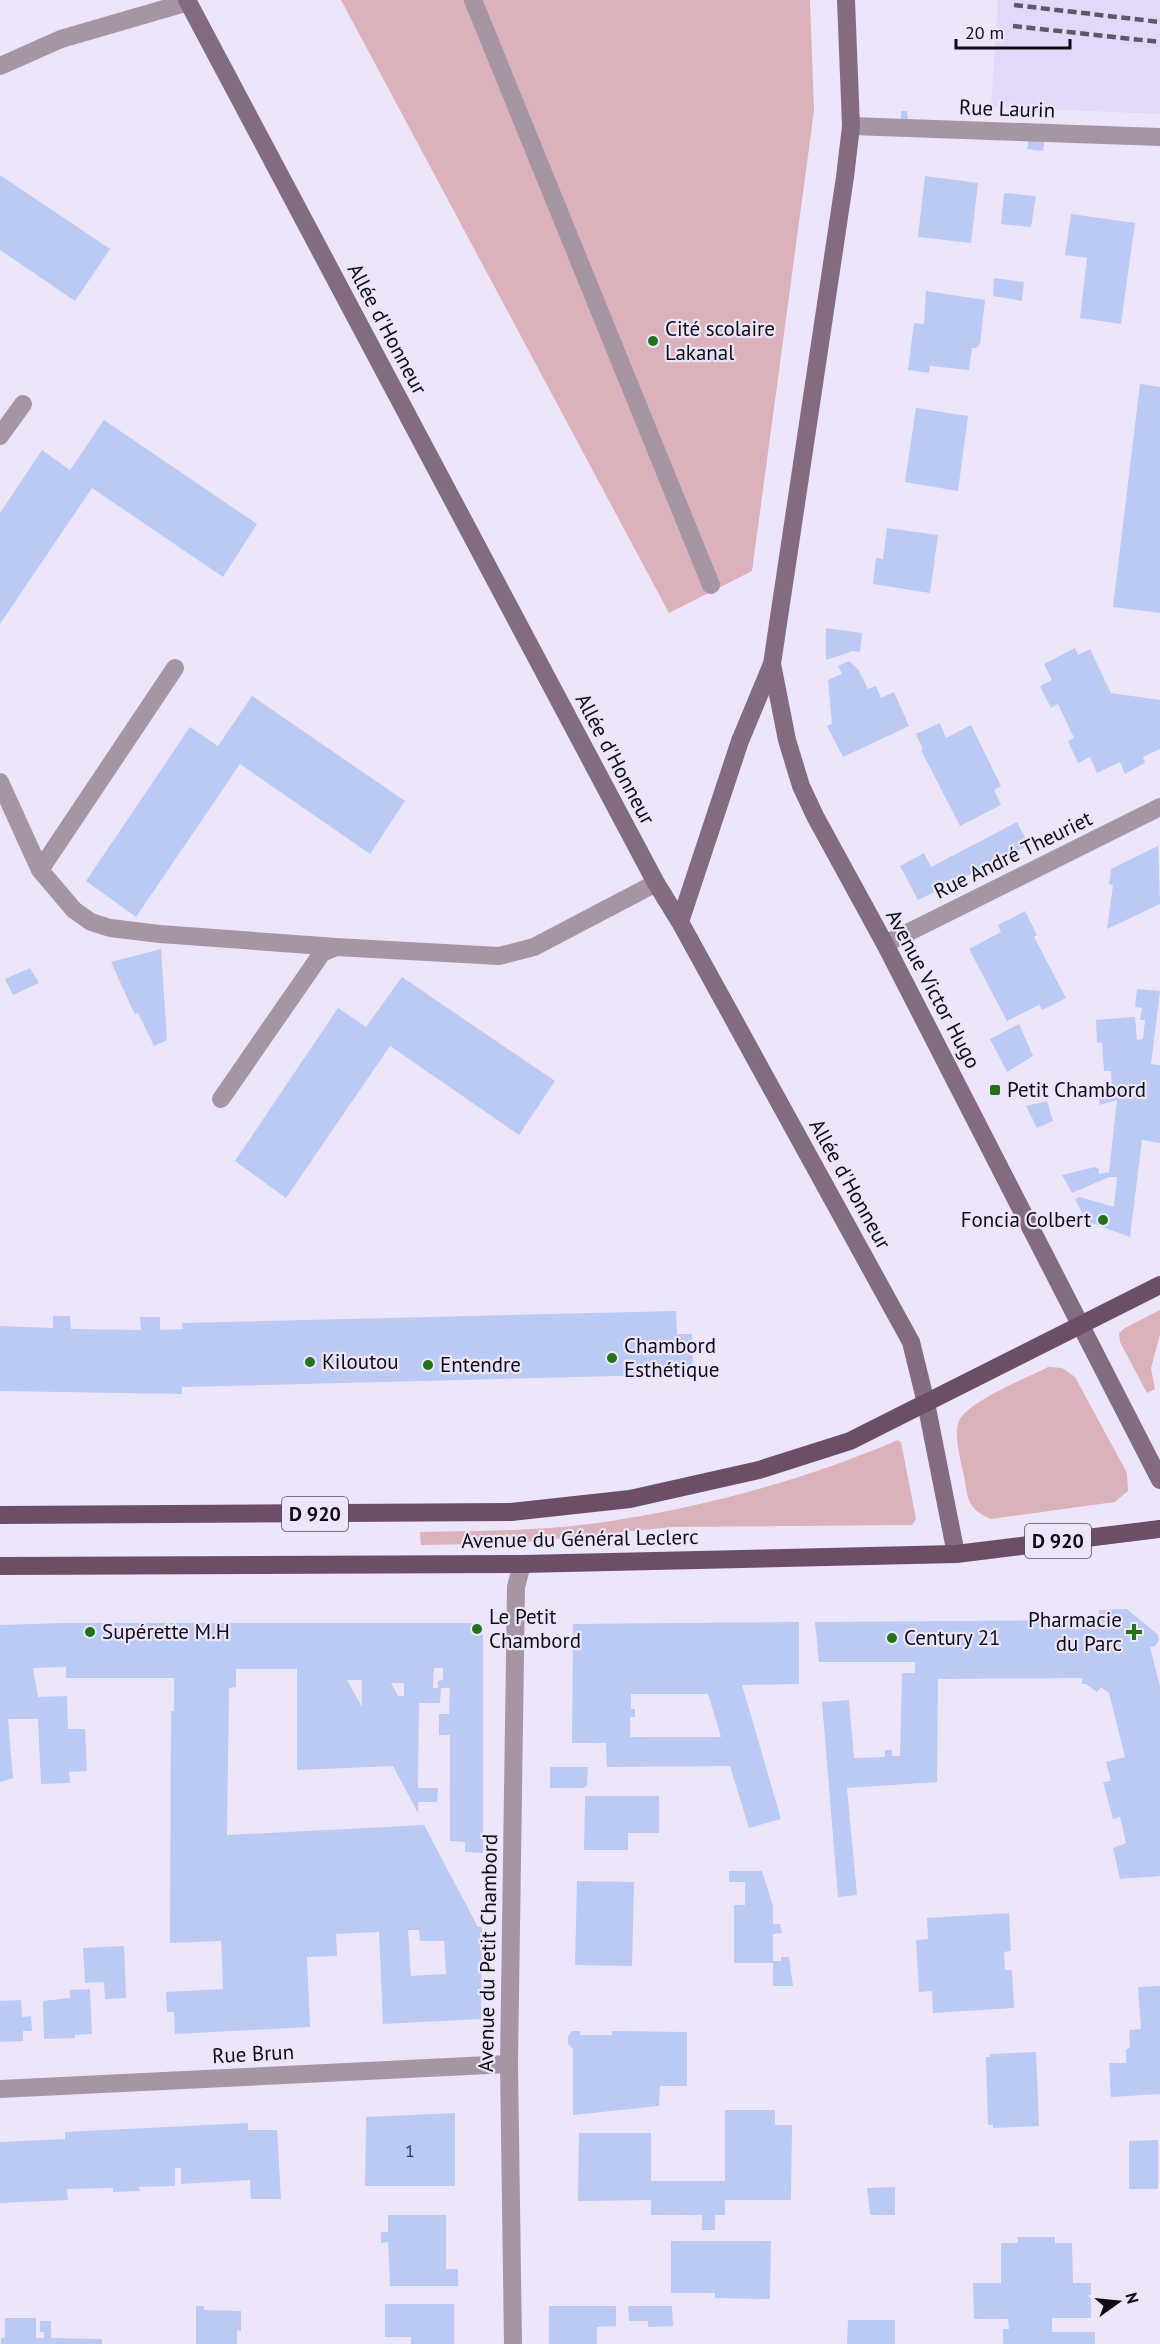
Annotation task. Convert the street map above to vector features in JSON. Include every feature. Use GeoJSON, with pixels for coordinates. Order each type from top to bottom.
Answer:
{"type":"FeatureCollection","features":[{"type":"Feature","properties":{"kind":"main road"},"geometry":{"type":"LineString","coordinates":[[680,922],[740,741],[772,664],[851,126],[846,0]]}},
{"type":"Feature","properties":{"kind":"main road","name":"Allée d'Honneur"},"geometry":{"type":"LineString","coordinates":[[187,1],[656,883],[680,922],[912,1342],[927,1403],[956,1554]]}},
{"type":"Feature","properties":{"kind":"main road","name":"Avenue Victor Hugo"},"geometry":{"type":"LineString","coordinates":[[772,664],[787,740],[801,786],[815,816],[885,944],[1160,1480]]}},
{"type":"Feature","properties":{"kind":"main road","name":"D 920"},"geometry":{"type":"LineString","coordinates":[[1080,1325],[1160,1285]]}},
{"type":"Feature","properties":{"kind":"main road","name":"Avenue du Général Leclerc"},"geometry":{"type":"LineString","coordinates":[[0,1515],[511,1512],[618,1500],[759,1470],[850,1440],[1080,1325]]}},
{"type":"Feature","properties":{"kind":"main road","name":"Avenue du Général Leclerc"},"geometry":{"type":"LineString","coordinates":[[0,1566],[522,1564],[956,1554],[1160,1529]]}},
{"type":"Feature","properties":{"kind":"street"},"geometry":{"type":"LineString","coordinates":[[473,0],[711,585]]}},
{"type":"Feature","properties":{"kind":"street"},"geometry":{"type":"LineString","coordinates":[[0,66],[61,39],[187,1]]}},
{"type":"Feature","properties":{"kind":"street","name":"Rue Laurin"},"geometry":{"type":"LineString","coordinates":[[851,126],[1160,137]]}},
{"type":"Feature","properties":{"kind":"street"},"geometry":{"type":"LineString","coordinates":[[0,436],[23,404]]}},
{"type":"Feature","properties":{"kind":"street"},"geometry":{"type":"LineString","coordinates":[[40,870],[175,668]]}},
{"type":"Feature","properties":{"kind":"street"},"geometry":{"type":"LineString","coordinates":[[0,782],[40,870],[74,910],[91,922],[110,928],[160,934],[500,956],[534,947],[656,883]]}},
{"type":"Feature","properties":{"kind":"street","name":"Rue André Theuriet"},"geometry":{"type":"LineString","coordinates":[[885,944],[1160,807]]}},
{"type":"Feature","properties":{"kind":"street"},"geometry":{"type":"LineString","coordinates":[[221,1099],[322,952],[336,946]]}},
{"type":"Feature","properties":{"kind":"street","name":"Avenue du Petit Chambord"},"geometry":{"type":"LineString","coordinates":[[513,2344],[509,2064],[516,1587],[522,1564]]}},
{"type":"Feature","properties":{"kind":"street","name":"Rue Brun"},"geometry":{"type":"LineString","coordinates":[[0,2089],[509,2064]]}},
{"type":"Feature","properties":{"kind":"shaded area","name":"Cité scolaire Lakanal"},"geometry":{"type":"Polygon","coordinates":[[[341,0],[810,0],[814,111],[752,571],[669,613],[341,0]]]}},
{"type":"Feature","properties":{"kind":"shaded area"},"geometry":{"type":"Polygon","coordinates":[[[998,0],[1160,0],[1160,114],[991,107],[998,0]]]}},
{"type":"Feature","properties":{"kind":"shaded area"},"geometry":{"type":"Polygon","coordinates":[[[1160,1310],[1160,1334],[1151,1368],[1155,1389],[1147,1393],[1120,1342],[1119,1333],[1160,1310]]]}},
{"type":"Feature","properties":{"kind":"shaded area"},"geometry":{"type":"Polygon","coordinates":[[[1048,1367],[1062,1368],[1075,1377],[1127,1473],[1128,1491],[1115,1502],[991,1519],[977,1511],[968,1497],[957,1440],[959,1421],[973,1406],[985,1398],[1048,1367]]]}},
{"type":"Feature","properties":{"kind":"shaded area"},"geometry":{"type":"Polygon","coordinates":[[[898,1440],[901,1442],[916,1519],[912,1525],[673,1527],[516,1543],[421,1545],[420,1532],[564,1527],[684,1508],[793,1479],[898,1440]]]}},
{"type":"Feature","properties":{"kind":"building"},"geometry":{"type":"Polygon","coordinates":[[[901,111],[907,111],[908,120],[901,120],[901,111]]]}},
{"type":"Feature","properties":{"kind":"building"},"geometry":{"type":"Polygon","coordinates":[[[1029,138],[1045,139],[1043,151],[1027,149],[1029,138]]]}},
{"type":"Feature","properties":{"kind":"building"},"geometry":{"type":"Polygon","coordinates":[[[0,175],[110,249],[75,301],[0,250],[0,175]]]}},
{"type":"Feature","properties":{"kind":"building"},"geometry":{"type":"Polygon","coordinates":[[[925,176],[978,183],[971,243],[918,237],[925,176]]]}},
{"type":"Feature","properties":{"kind":"building"},"geometry":{"type":"Polygon","coordinates":[[[1004,193],[1036,196],[1031,227],[1001,224],[1004,193]]]}},
{"type":"Feature","properties":{"kind":"building"},"geometry":{"type":"Polygon","coordinates":[[[1071,214],[1135,223],[1121,324],[1080,318],[1087,258],[1065,255],[1071,214]]]}},
{"type":"Feature","properties":{"kind":"building"},"geometry":{"type":"Polygon","coordinates":[[[994,278],[1024,282],[1022,301],[993,296],[994,278]]]}},
{"type":"Feature","properties":{"kind":"building"},"geometry":{"type":"Polygon","coordinates":[[[926,291],[985,300],[980,344],[972,348],[969,370],[930,366],[929,373],[908,370],[914,323],[924,324],[926,291]]]}},
{"type":"Feature","properties":{"kind":"building"},"geometry":{"type":"Polygon","coordinates":[[[1140,384],[1160,387],[1160,613],[1113,607],[1140,384]]]}},
{"type":"Feature","properties":{"kind":"building"},"geometry":{"type":"Polygon","coordinates":[[[916,408],[968,416],[958,491],[905,482],[916,408]]]}},
{"type":"Feature","properties":{"kind":"building"},"geometry":{"type":"Polygon","coordinates":[[[104,420],[257,524],[223,577],[92,488],[0,624],[0,513],[42,450],[70,470],[104,420]]]}},
{"type":"Feature","properties":{"kind":"building"},"geometry":{"type":"Polygon","coordinates":[[[887,528],[938,535],[930,593],[873,584],[876,558],[883,559],[887,528]]]}},
{"type":"Feature","properties":{"kind":"building"},"geometry":{"type":"Polygon","coordinates":[[[826,628],[862,633],[860,652],[853,651],[826,660],[826,628]]]}},
{"type":"Feature","properties":{"kind":"building"},"geometry":{"type":"Polygon","coordinates":[[[1075,648],[1078,655],[1090,649],[1111,693],[1160,700],[1160,749],[1143,757],[1145,763],[1125,774],[1120,762],[1097,773],[1090,757],[1078,763],[1068,741],[1074,738],[1058,704],[1051,708],[1040,686],[1052,680],[1044,664],[1075,648]]]}},
{"type":"Feature","properties":{"kind":"building"},"geometry":{"type":"Polygon","coordinates":[[[849,661],[858,669],[868,689],[876,686],[881,698],[894,692],[909,726],[843,757],[827,726],[832,724],[828,680],[842,674],[838,666],[849,661]]]}},
{"type":"Feature","properties":{"kind":"building"},"geometry":{"type":"Polygon","coordinates":[[[252,696],[405,801],[370,854],[240,764],[136,917],[86,881],[190,727],[218,746],[252,696]]]}},
{"type":"Feature","properties":{"kind":"building"},"geometry":{"type":"Polygon","coordinates":[[[940,723],[946,738],[971,725],[1001,786],[994,790],[1001,805],[960,826],[921,750],[923,749],[916,734],[940,723]]]}},
{"type":"Feature","properties":{"kind":"building"},"geometry":{"type":"Polygon","coordinates":[[[1017,822],[1029,845],[918,900],[900,866],[924,853],[931,867],[1017,822]]]}},
{"type":"Feature","properties":{"kind":"building"},"geometry":{"type":"Polygon","coordinates":[[[1158,839],[1160,904],[1107,929],[1113,885],[1109,884],[1111,869],[1158,846],[1158,839]]]}},
{"type":"Feature","properties":{"kind":"building"},"geometry":{"type":"Polygon","coordinates":[[[1025,911],[1037,935],[1034,937],[1066,998],[1042,1010],[1039,1005],[1007,1021],[969,949],[1001,932],[998,925],[1025,911]]]}},
{"type":"Feature","properties":{"kind":"building"},"geometry":{"type":"Polygon","coordinates":[[[161,949],[167,1040],[154,1046],[138,1013],[135,1015],[111,962],[161,949]]]}},
{"type":"Feature","properties":{"kind":"building"},"geometry":{"type":"Polygon","coordinates":[[[30,968],[39,983],[13,995],[5,979],[30,968]]]}},
{"type":"Feature","properties":{"kind":"building"},"geometry":{"type":"Polygon","coordinates":[[[402,977],[555,1081],[519,1135],[390,1046],[286,1198],[235,1161],[338,1008],[366,1027],[402,977]]]}},
{"type":"Feature","properties":{"kind":"building"},"geometry":{"type":"Polygon","coordinates":[[[1137,989],[1160,991],[1151,1064],[1160,1065],[1160,1143],[1142,1140],[1130,1237],[1086,1221],[1075,1199],[1080,1197],[1114,1207],[1117,1177],[1109,1177],[1072,1193],[1062,1175],[1095,1167],[1099,1169],[1099,1174],[1109,1172],[1117,1100],[1100,1105],[1097,1090],[1112,1086],[1111,1071],[1104,1071],[1102,1042],[1097,1043],[1096,1020],[1135,1017],[1137,1040],[1143,1039],[1145,1020],[1140,1020],[1142,1008],[1135,1007],[1137,989]]]}},
{"type":"Feature","properties":{"kind":"building"},"geometry":{"type":"Polygon","coordinates":[[[1019,1024],[1033,1056],[1007,1072],[990,1039],[1019,1024]]]}},
{"type":"Feature","properties":{"kind":"building"},"geometry":{"type":"Polygon","coordinates":[[[1047,1101],[1053,1121],[1037,1128],[1026,1106],[1047,1101]]]}},
{"type":"Feature","properties":{"kind":"building"},"geometry":{"type":"Polygon","coordinates":[[[676,1311],[677,1334],[692,1334],[693,1374],[182,1387],[182,1394],[0,1391],[0,1326],[53,1328],[53,1316],[70,1316],[71,1329],[141,1330],[140,1317],[160,1317],[160,1330],[183,1329],[182,1323],[676,1311]]]}},
{"type":"Feature","properties":{"kind":"building"},"geometry":{"type":"Polygon","coordinates":[[[1127,1609],[1157,1634],[1159,1640],[1155,1646],[1150,1647],[1160,1686],[1160,1876],[1120,1879],[1113,1848],[1126,1843],[1120,1817],[1113,1819],[1103,1782],[1111,1781],[1106,1762],[1125,1757],[1109,1693],[1101,1687],[1097,1692],[1086,1684],[1082,1684],[1082,1678],[938,1679],[937,1782],[847,1788],[857,1895],[838,1897],[822,1702],[849,1700],[854,1758],[885,1757],[885,1750],[892,1750],[892,1756],[900,1756],[902,1673],[915,1673],[915,1662],[819,1662],[815,1622],[1099,1620],[1099,1610],[1127,1609]]]}},
{"type":"Feature","properties":{"kind":"building"},"geometry":{"type":"Polygon","coordinates":[[[799,1622],[799,1684],[742,1685],[781,1819],[749,1828],[730,1766],[607,1767],[606,1743],[572,1743],[573,1624],[799,1622]],[[631,1694],[631,1709],[635,1709],[635,1717],[630,1717],[630,1737],[721,1737],[708,1694],[631,1694]]]}},
{"type":"Feature","properties":{"kind":"building"},"geometry":{"type":"Polygon","coordinates":[[[471,1623],[483,1635],[483,1853],[465,1852],[465,1842],[450,1841],[450,1735],[439,1735],[439,1714],[449,1714],[450,1688],[441,1688],[440,1703],[419,1703],[418,1788],[438,1788],[437,1802],[418,1802],[418,1813],[393,1766],[297,1770],[297,1669],[236,1669],[236,1687],[229,1688],[227,1835],[424,1825],[478,1927],[482,1927],[481,2019],[383,2024],[379,1932],[336,1934],[337,1956],[307,1957],[310,2027],[175,2034],[174,2012],[167,2012],[166,1992],[223,1989],[221,1941],[170,1943],[171,1711],[174,1711],[174,1678],[66,1678],[66,1667],[33,1668],[38,1697],[67,1696],[68,1729],[85,1729],[87,1771],[69,1772],[70,1783],[41,1784],[38,1719],[8,1719],[13,1778],[0,1782],[0,1625],[471,1623]],[[434,1668],[433,1688],[438,1688],[438,1681],[443,1680],[443,1668],[434,1668]],[[347,1680],[362,1707],[362,1680],[347,1680]],[[391,1683],[398,1696],[404,1696],[404,1683],[391,1683]],[[408,1930],[411,1976],[446,1974],[444,1941],[420,1941],[419,1930],[408,1930]]]}},
{"type":"Feature","properties":{"kind":"building"},"geometry":{"type":"Polygon","coordinates":[[[550,1767],[588,1767],[587,1785],[583,1788],[550,1788],[550,1767]]]}},
{"type":"Feature","properties":{"kind":"building"},"geometry":{"type":"Polygon","coordinates":[[[585,1796],[659,1796],[659,1833],[628,1833],[628,1850],[584,1850],[585,1796]]]}},
{"type":"Feature","properties":{"kind":"building"},"geometry":{"type":"Polygon","coordinates":[[[729,1871],[762,1871],[773,1906],[773,1924],[780,1924],[782,1933],[773,1934],[773,1963],[734,1963],[734,1905],[745,1905],[745,1882],[729,1882],[729,1871]]]}},
{"type":"Feature","properties":{"kind":"building"},"geometry":{"type":"Polygon","coordinates":[[[577,1881],[634,1882],[632,1966],[575,1965],[577,1881]]]}},
{"type":"Feature","properties":{"kind":"building"},"geometry":{"type":"Polygon","coordinates":[[[1009,1913],[1011,1951],[1004,1952],[1005,1970],[1012,1970],[1014,2008],[933,2013],[932,1991],[919,1992],[916,1940],[928,1939],[927,1918],[1009,1913]]]}},
{"type":"Feature","properties":{"kind":"building"},"geometry":{"type":"Polygon","coordinates":[[[124,1946],[126,1998],[105,1999],[104,1982],[85,1983],[83,1948],[124,1946]]]}},
{"type":"Feature","properties":{"kind":"building"},"geometry":{"type":"Polygon","coordinates":[[[781,1957],[789,1957],[793,1986],[773,1986],[773,1961],[781,1961],[781,1957]]]}},
{"type":"Feature","properties":{"kind":"building"},"geometry":{"type":"Polygon","coordinates":[[[1160,1986],[1160,2094],[1111,2097],[1109,2063],[1126,2063],[1126,2049],[1130,2048],[1129,2030],[1141,2029],[1138,1987],[1160,1986]]]}},
{"type":"Feature","properties":{"kind":"building"},"geometry":{"type":"Polygon","coordinates":[[[90,1989],[92,2034],[75,2035],[75,2038],[44,2039],[43,2001],[70,1998],[70,1990],[90,1989]]]}},
{"type":"Feature","properties":{"kind":"building"},"geometry":{"type":"Polygon","coordinates":[[[21,2000],[22,2017],[31,2016],[32,2031],[23,2031],[23,2041],[0,2042],[0,2001],[21,2000]]]}},
{"type":"Feature","properties":{"kind":"building"},"geometry":{"type":"Polygon","coordinates":[[[572,2031],[580,2031],[580,2035],[612,2035],[612,2031],[687,2032],[687,2086],[660,2086],[659,2106],[573,2115],[573,2049],[568,2044],[568,2036],[572,2031]]]}},
{"type":"Feature","properties":{"kind":"building"},"geometry":{"type":"Polygon","coordinates":[[[1036,2052],[1039,2126],[993,2128],[993,2125],[988,2125],[986,2057],[990,2057],[990,2054],[1036,2052]]]}},
{"type":"Feature","properties":{"kind":"building"},"geometry":{"type":"Polygon","coordinates":[[[725,2110],[775,2110],[775,2125],[792,2125],[791,2200],[725,2200],[725,2215],[715,2215],[715,2230],[702,2230],[702,2215],[651,2215],[651,2200],[578,2201],[579,2133],[651,2133],[651,2181],[725,2181],[725,2110]]]}},
{"type":"Feature","properties":{"kind":"building"},"geometry":{"type":"Polygon","coordinates":[[[455,2113],[455,2186],[365,2186],[366,2117],[455,2113]]]}},
{"type":"Feature","properties":{"kind":"building"},"geometry":{"type":"Polygon","coordinates":[[[248,2123],[248,2130],[277,2130],[281,2199],[251,2199],[250,2180],[181,2184],[181,2168],[175,2168],[175,2186],[139,2187],[140,2191],[113,2192],[113,2188],[67,2189],[68,2200],[0,2203],[0,2142],[65,2139],[65,2132],[248,2123]]]}},
{"type":"Feature","properties":{"kind":"building"},"geometry":{"type":"Polygon","coordinates":[[[1158,2140],[1158,2189],[1129,2189],[1129,2141],[1158,2140]]]}},
{"type":"Feature","properties":{"kind":"building"},"geometry":{"type":"Polygon","coordinates":[[[895,2187],[895,2215],[870,2215],[867,2188],[895,2187]]]}},
{"type":"Feature","properties":{"kind":"building"},"geometry":{"type":"Polygon","coordinates":[[[388,2215],[446,2215],[446,2269],[458,2269],[458,2286],[390,2286],[388,2242],[381,2243],[381,2232],[388,2232],[388,2215]]]}},
{"type":"Feature","properties":{"kind":"building"},"geometry":{"type":"Polygon","coordinates":[[[1017,2237],[1055,2237],[1055,2243],[1072,2243],[1073,2283],[1091,2283],[1091,2318],[1052,2318],[1052,2332],[1095,2332],[1095,2344],[1003,2344],[1003,2329],[1009,2329],[1008,2319],[974,2319],[973,2283],[1001,2283],[1001,2243],[1018,2243],[1017,2237]]]}},
{"type":"Feature","properties":{"kind":"building"},"geometry":{"type":"Polygon","coordinates":[[[671,2241],[771,2241],[770,2299],[715,2298],[715,2293],[671,2293],[671,2241]]]}},
{"type":"Feature","properties":{"kind":"building"},"geometry":{"type":"Polygon","coordinates":[[[385,2304],[454,2304],[454,2344],[411,2344],[411,2337],[385,2337],[385,2304]]]}},
{"type":"Feature","properties":{"kind":"building"},"geometry":{"type":"Polygon","coordinates":[[[196,2306],[204,2306],[204,2310],[241,2311],[241,2331],[237,2330],[237,2344],[196,2344],[196,2306]]]}},
{"type":"Feature","properties":{"kind":"building"},"geometry":{"type":"Polygon","coordinates":[[[549,2306],[616,2306],[616,2326],[597,2327],[597,2344],[549,2344],[549,2306]]]}},
{"type":"Feature","properties":{"kind":"building"},"geometry":{"type":"Polygon","coordinates":[[[628,2306],[672,2306],[673,2326],[648,2327],[648,2321],[629,2321],[628,2306]]]}},
{"type":"Feature","properties":{"kind":"building"},"geometry":{"type":"Polygon","coordinates":[[[5,2318],[36,2318],[36,2338],[44,2338],[44,2332],[40,2332],[40,2321],[51,2321],[51,2338],[102,2339],[102,2344],[1,2344],[1,2338],[5,2338],[5,2318]]]}},
{"type":"Feature","properties":{"kind":"building"},"geometry":{"type":"Polygon","coordinates":[[[848,2320],[895,2320],[895,2344],[847,2344],[848,2320]]]}},
{"type":"Feature","properties":{"kind":"railway"},"geometry":{"type":"LineString","coordinates":[[1014,5],[1160,22]]}},
{"type":"Feature","properties":{"kind":"railway"},"geometry":{"type":"LineString","coordinates":[[1013,26],[1160,42]]}},
{"type":"Feature","properties":{"kind":"place","name":"Cité scolaire Lakanal"},"geometry":{"type":"Point","coordinates":[653,341]}},
{"type":"Feature","properties":{"kind":"place","name":"Petit Chambord"},"geometry":{"type":"Point","coordinates":[995,1090]}},
{"type":"Feature","properties":{"kind":"place","name":"Foncia Colbert"},"geometry":{"type":"Point","coordinates":[1103,1220]}},
{"type":"Feature","properties":{"kind":"place","name":"Chambord Esthétique"},"geometry":{"type":"Point","coordinates":[612,1358]}},
{"type":"Feature","properties":{"kind":"place","name":"Kiloutou"},"geometry":{"type":"Point","coordinates":[310,1362]}},
{"type":"Feature","properties":{"kind":"place","name":"Entendre"},"geometry":{"type":"Point","coordinates":[428,1365]}},
{"type":"Feature","properties":{"kind":"place","name":"Le Petit Chambord"},"geometry":{"type":"Point","coordinates":[477,1629]}},
{"type":"Feature","properties":{"kind":"place","name":"Supérette M.H"},"geometry":{"type":"Point","coordinates":[90,1632]}},
{"type":"Feature","properties":{"kind":"place","name":"Pharmacie du Parc"},"geometry":{"type":"Point","coordinates":[1134,1632]}},
{"type":"Feature","properties":{"kind":"place","name":"Century 21"},"geometry":{"type":"Point","coordinates":[892,1638]}}]}
